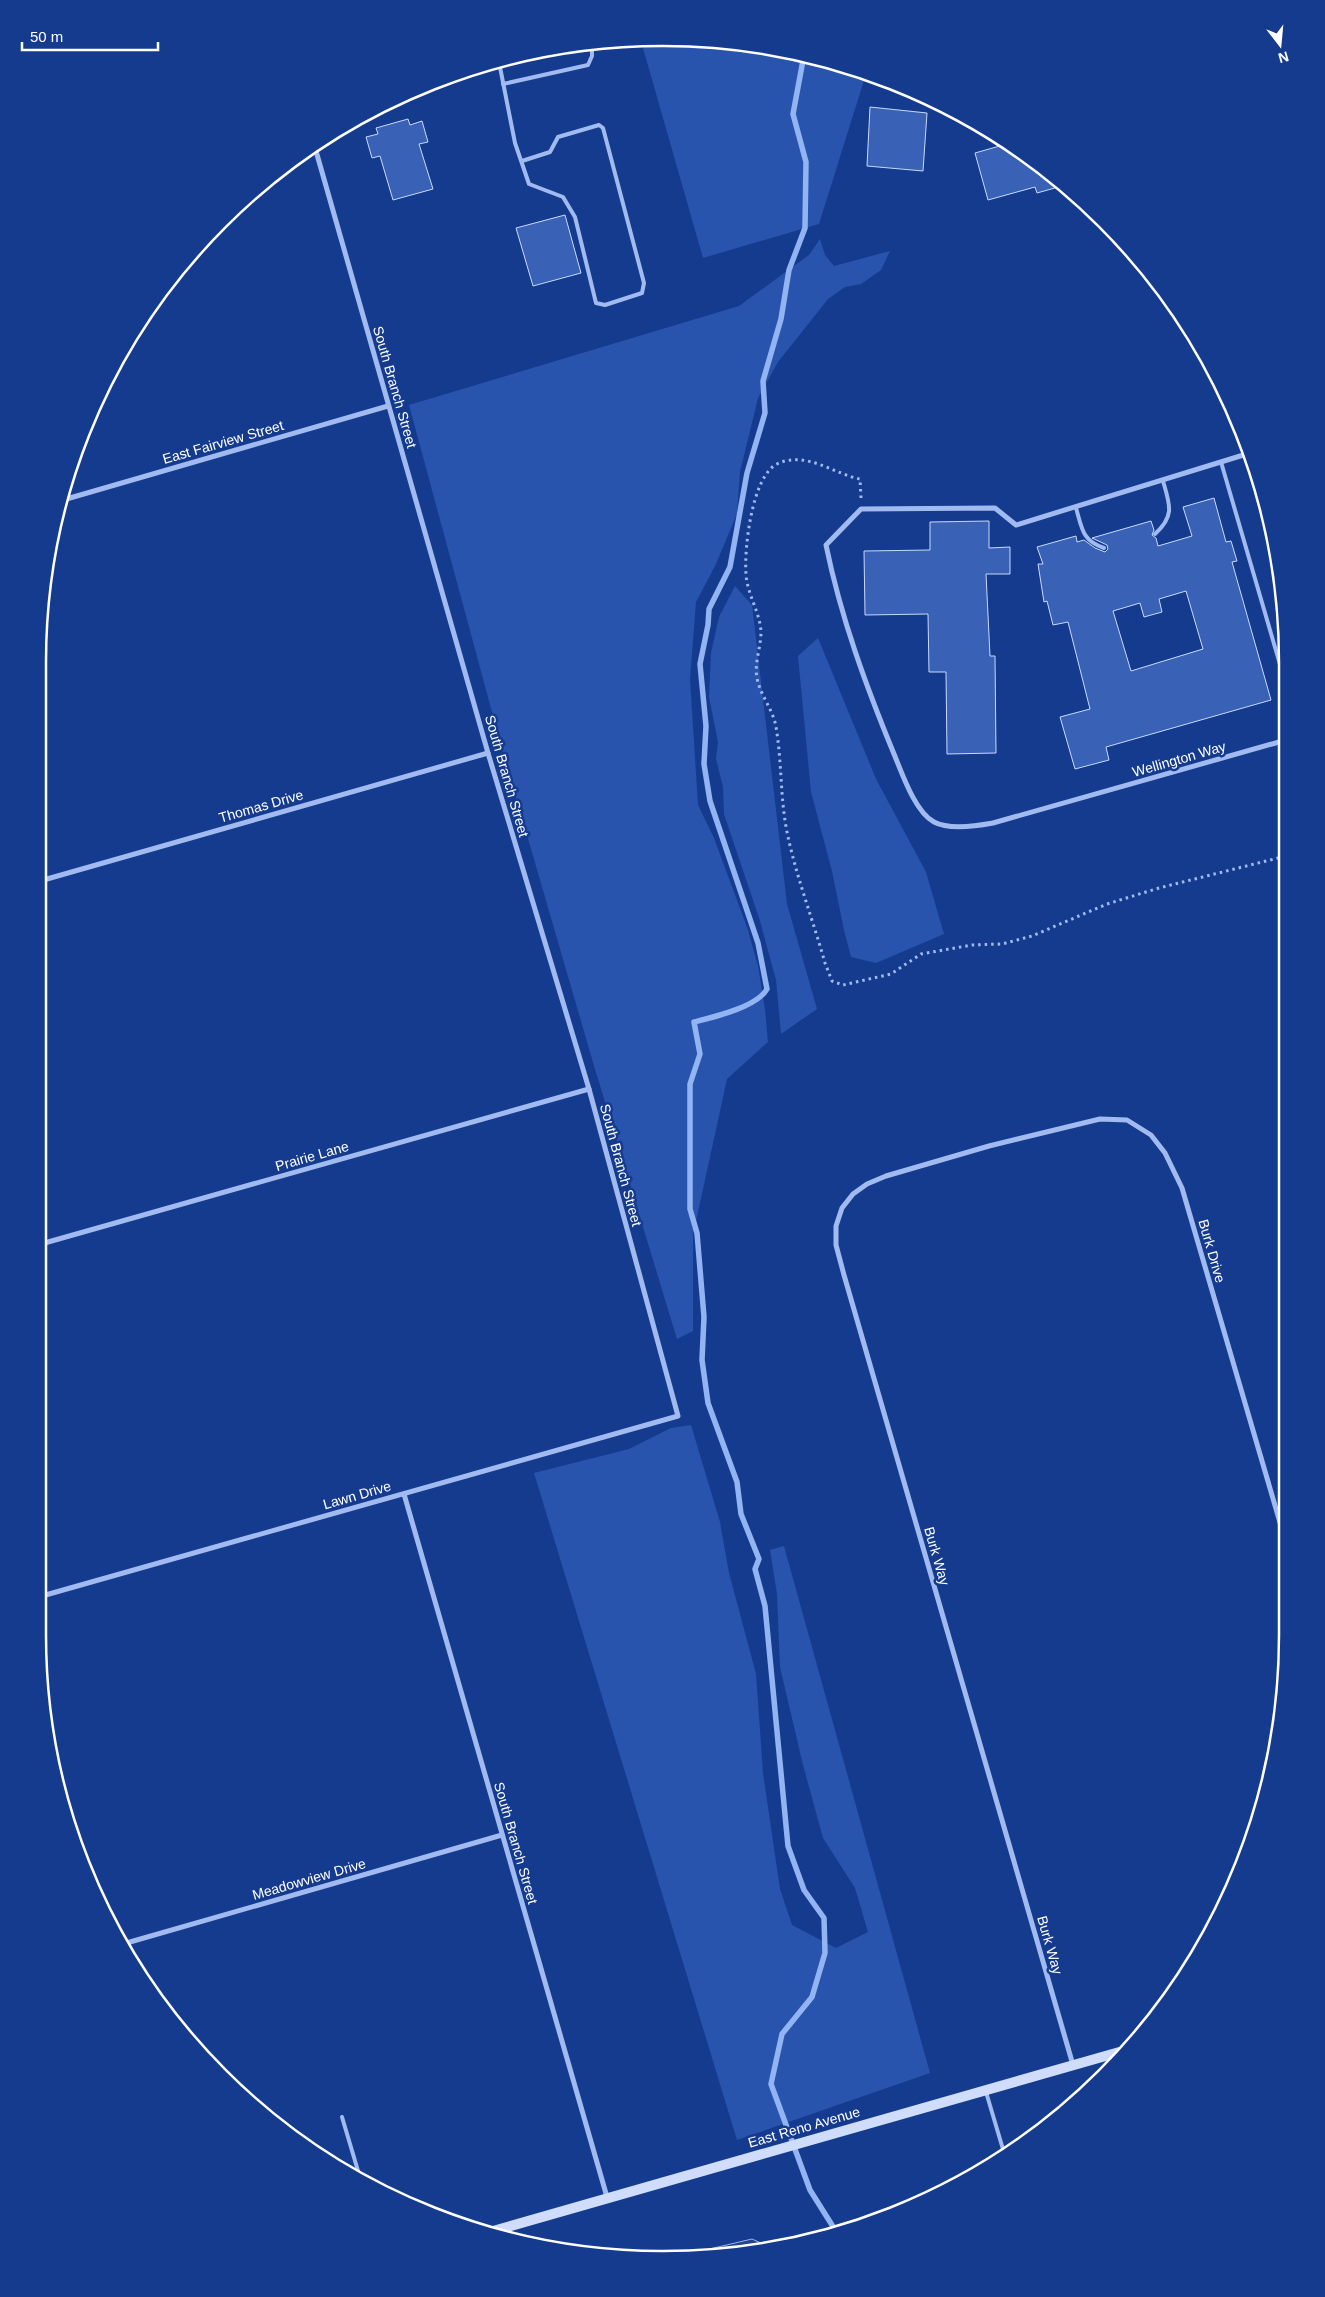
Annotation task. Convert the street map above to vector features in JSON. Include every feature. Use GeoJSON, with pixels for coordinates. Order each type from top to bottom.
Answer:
{"type":"FeatureCollection","features":[{"type":"Feature","properties":{"kind":"main road","name":"East Reno Avenue"},"geometry":{"type":"LineString","coordinates":[[498,2229],[1114,2054]]}},
{"type":"Feature","properties":{"kind":"street","name":"South Branch Street"},"geometry":{"type":"LineString","coordinates":[[316,153],[488,753],[589,1090],[678,1416]]}},
{"type":"Feature","properties":{"kind":"street","name":"East Fairview Street"},"geometry":{"type":"LineString","coordinates":[[68,498],[388,406]]}},
{"type":"Feature","properties":{"kind":"street"},"geometry":{"type":"LineString","coordinates":[[1076,508],[1243,455]]}},
{"type":"Feature","properties":{"kind":"street","name":"Wellington Way"},"geometry":{"type":"LineString","coordinates":[[1076,508],[1016,525],[995,508],[861,510],[826,545],[834,586],[866,687],[913,800],[933,822],[965,828],[993,823],[1077,800],[1279,742]]}},
{"type":"Feature","properties":{"kind":"street","name":"Thomas Drive"},"geometry":{"type":"LineString","coordinates":[[46,879],[488,753]]}},
{"type":"Feature","properties":{"kind":"street","name":"Prairie Lane"},"geometry":{"type":"LineString","coordinates":[[46,1243],[589,1090]]}},
{"type":"Feature","properties":{"kind":"street","name":"Burk Drive"},"geometry":{"type":"LineString","coordinates":[[989,1146],[1100,1118],[1127,1120],[1151,1135],[1165,1153],[1182,1188],[1279,1519]]}},
{"type":"Feature","properties":{"kind":"street","name":"Burk Way"},"geometry":{"type":"LineString","coordinates":[[989,1146],[886,1176],[867,1184],[853,1194],[842,1208],[836,1226],[836,1245],[1073,2065]]}},
{"type":"Feature","properties":{"kind":"street","name":"Lawn Drive"},"geometry":{"type":"LineString","coordinates":[[46,1595],[678,1416]]}},
{"type":"Feature","properties":{"kind":"street","name":"South Branch Street"},"geometry":{"type":"LineString","coordinates":[[404,1494],[607,2198]]}},
{"type":"Feature","properties":{"kind":"street","name":"Meadowview Drive"},"geometry":{"type":"LineString","coordinates":[[129,1942],[502,1835]]}},
{"type":"Feature","properties":{"kind":"lane"},"geometry":{"type":"LineString","coordinates":[[503,84],[588,65],[592,51]]}},
{"type":"Feature","properties":{"kind":"lane"},"geometry":{"type":"LineString","coordinates":[[500,68],[515,143],[529,184],[563,197],[575,217],[596,303],[604,305],[642,293],[644,283],[603,128],[599,125],[558,137],[550,152],[522,161]]}},
{"type":"Feature","properties":{"kind":"lane"},"geometry":{"type":"LineString","coordinates":[[1221,462],[1279,661]]}},
{"type":"Feature","properties":{"kind":"lane"},"geometry":{"type":"LineString","coordinates":[[1155,534],[1166,524],[1170,507],[1163,481]]}},
{"type":"Feature","properties":{"kind":"lane"},"geometry":{"type":"LineString","coordinates":[[1076,508],[1085,536],[1092,544],[1104,548]]}},
{"type":"Feature","properties":{"kind":"lane"},"geometry":{"type":"LineString","coordinates":[[985,2090],[1003,2148]]}},
{"type":"Feature","properties":{"kind":"lane"},"geometry":{"type":"LineString","coordinates":[[342,2117],[358,2170]]}},
{"type":"Feature","properties":{"kind":"shaded area"},"geometry":{"type":"Polygon","coordinates":[[[662,46],[743,52],[783,58],[822,67],[864,80],[819,224],[703,258],[643,48],[662,46]]]}},
{"type":"Feature","properties":{"kind":"shaded area"},"geometry":{"type":"Polygon","coordinates":[[[820,239],[825,255],[834,266],[890,251],[881,270],[861,284],[845,287],[828,299],[778,362],[758,398],[740,472],[737,514],[716,564],[696,602],[690,679],[698,805],[714,838],[748,930],[758,966],[768,1042],[727,1079],[693,1235],[693,1331],[677,1339],[592,1059],[502,749],[409,405],[739,306],[809,255],[820,239]]]}},
{"type":"Feature","properties":{"kind":"shaded area"},"geometry":{"type":"Polygon","coordinates":[[[735,586],[752,605],[787,904],[817,1009],[781,1034],[776,980],[760,921],[724,814],[723,787],[716,759],[718,742],[709,697],[711,653],[719,617],[735,586]]]}},
{"type":"Feature","properties":{"kind":"shaded area"},"geometry":{"type":"Polygon","coordinates":[[[818,638],[876,779],[926,872],[944,934],[876,963],[851,957],[832,871],[811,792],[798,656],[818,638]]]}},
{"type":"Feature","properties":{"kind":"shaded area"},"geometry":{"type":"Polygon","coordinates":[[[691,1425],[720,1522],[729,1573],[756,1674],[763,1773],[780,1889],[792,1925],[836,1948],[868,1932],[855,1888],[823,1838],[803,1765],[780,1667],[777,1594],[770,1550],[784,1546],[930,2073],[737,2140],[534,1473],[629,1449],[671,1428],[691,1425]]]}},
{"type":"Feature","properties":{"kind":"shaded area"},"geometry":{"type":"Polygon","coordinates":[[[752,2239],[760,2242],[743,2245],[714,2248],[752,2239]]]}},
{"type":"Feature","properties":{"kind":"building"},"geometry":{"type":"Polygon","coordinates":[[[870,107],[927,113],[923,171],[867,166],[870,107]]]}},
{"type":"Feature","properties":{"kind":"building"},"geometry":{"type":"Polygon","coordinates":[[[408,119],[410,125],[422,121],[428,142],[419,144],[433,189],[393,200],[380,156],[372,158],[366,137],[378,134],[376,128],[408,119]]]}},
{"type":"Feature","properties":{"kind":"building"},"geometry":{"type":"Polygon","coordinates":[[[999,146],[1055,188],[1037,193],[1035,187],[988,200],[975,153],[999,146]]]}},
{"type":"Feature","properties":{"kind":"building"},"geometry":{"type":"Polygon","coordinates":[[[565,215],[581,273],[533,286],[516,228],[565,215]]]}},
{"type":"Feature","properties":{"kind":"building"},"geometry":{"type":"Polygon","coordinates":[[[1214,498],[1226,542],[1231,541],[1237,561],[1232,562],[1271,700],[1106,747],[1109,760],[1075,769],[1060,717],[1090,709],[1068,622],[1053,625],[1047,601],[1044,602],[1038,564],[1043,564],[1037,547],[1076,536],[1077,542],[1084,540],[1105,552],[1108,549],[1107,545],[1092,538],[1151,521],[1154,530],[1152,535],[1156,538],[1158,546],[1192,536],[1183,507],[1214,498]],[[1186,591],[1159,599],[1162,612],[1144,617],[1140,603],[1113,611],[1131,671],[1203,649],[1186,591]]]}},
{"type":"Feature","properties":{"kind":"building"},"geometry":{"type":"Polygon","coordinates":[[[989,521],[989,548],[1010,547],[1010,574],[986,574],[990,656],[995,656],[996,753],[947,754],[946,672],[929,672],[928,614],[865,615],[864,551],[930,550],[930,522],[989,521]]]}},
{"type":"Feature","properties":{"kind":"waterway"},"geometry":{"type":"LineString","coordinates":[[803,63],[793,114],[806,162],[805,228],[789,270],[781,319],[763,381],[765,413],[747,473],[730,567],[709,609],[708,625],[700,664],[706,726],[704,764],[710,801],[758,943],[767,989],[762,995],[745,1006],[694,1022],[700,1054],[690,1084],[690,1209],[697,1233],[704,1317],[702,1360],[708,1403],[737,1482],[741,1514],[759,1559],[755,1569],[765,1606],[788,1846],[804,1890],[824,1918],[825,1953],[812,1997],[782,2034],[771,2084],[810,2190],[833,2227]]}}]}
